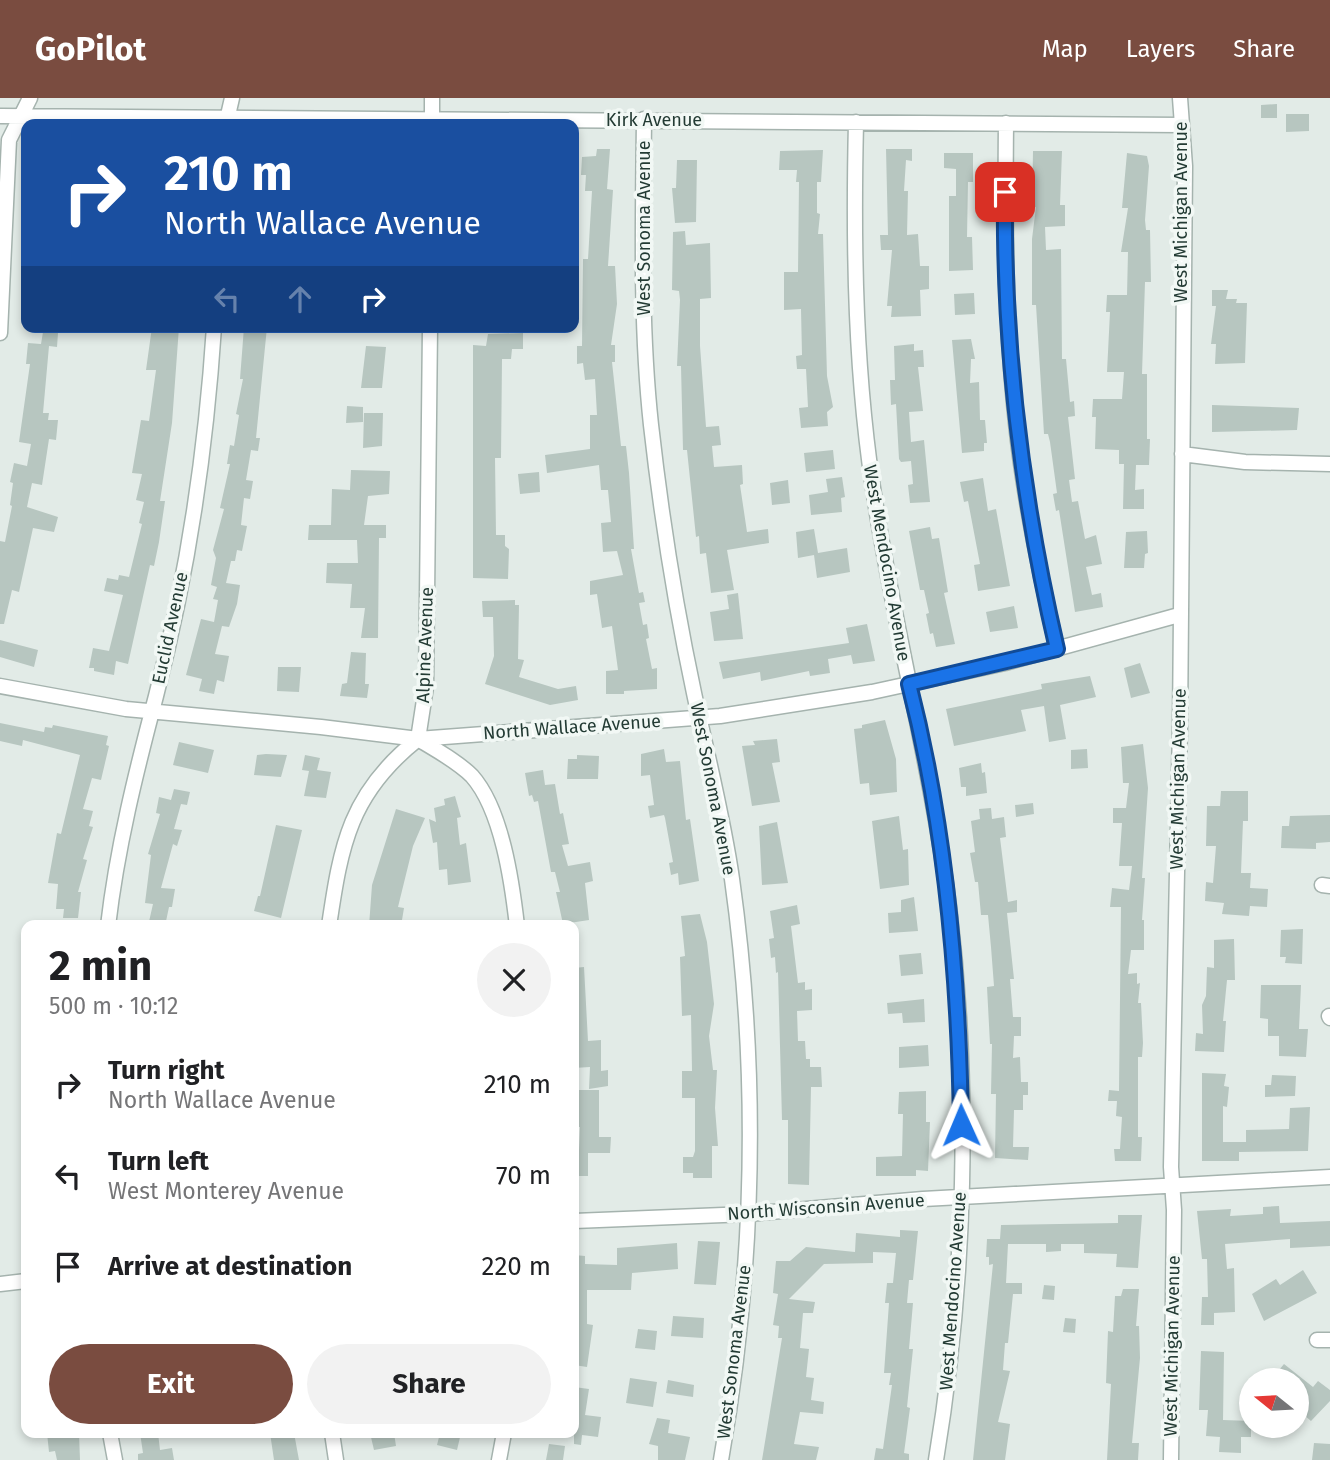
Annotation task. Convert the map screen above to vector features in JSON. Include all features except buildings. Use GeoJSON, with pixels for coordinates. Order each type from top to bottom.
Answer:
{"type":"FeatureCollection","features":[{"type":"Feature","properties":{"kind":"street"},"geometry":{"type":"LineString","coordinates":[[0,332],[9,141],[30,98]]}},
{"type":"Feature","properties":{"kind":"street"},"geometry":{"type":"LineString","coordinates":[[227,119],[232,98]]}},
{"type":"Feature","properties":{"kind":"street"},"geometry":{"type":"LineString","coordinates":[[432,98],[432,119]]}},
{"type":"Feature","properties":{"kind":"street","name":"West Michigan Avenue"},"geometry":{"type":"LineString","coordinates":[[1171,1460],[1185,166],[1180,98]]}},
{"type":"Feature","properties":{"kind":"street","name":"Kirk Avenue"},"geometry":{"type":"LineString","coordinates":[[0,116],[144,119]]}},
{"type":"Feature","properties":{"kind":"street","name":"West Sonoma Avenue"},"geometry":{"type":"LineString","coordinates":[[644,119],[644,310],[651,422],[669,560],[731,877],[743,973],[748,1061],[748,1214],[741,1331],[721,1460]]}},
{"type":"Feature","properties":{"kind":"street","name":"Kirk Avenue"},"geometry":{"type":"LineString","coordinates":[[579,120],[1181,125]]}},
{"type":"Feature","properties":{"kind":"street","name":"West Mendocino Avenue"},"geometry":{"type":"LineString","coordinates":[[856,122],[855,266],[862,408],[875,506],[933,801],[955,959],[960,1051],[960,1199],[952,1350],[936,1460]]}},
{"type":"Feature","properties":{"kind":"street"},"geometry":{"type":"LineString","coordinates":[[1006,123],[1007,299],[1016,423],[1030,525],[1057,649]]}},
{"type":"Feature","properties":{"kind":"street","name":"Euclid Avenue"},"geometry":{"type":"LineString","coordinates":[[109,920],[120,847],[186,549],[206,423],[214,333]]}},
{"type":"Feature","properties":{"kind":"street","name":"Alpine Avenue"},"geometry":{"type":"LineString","coordinates":[[418,739],[426,687],[430,333]]}},
{"type":"Feature","properties":{"kind":"street"},"geometry":{"type":"LineString","coordinates":[[1182,454],[1245,462],[1330,464]]}},
{"type":"Feature","properties":{"kind":"street","name":"North Wallace Avenue"},"geometry":{"type":"LineString","coordinates":[[0,686],[126,709],[418,739],[700,718],[909,684],[1057,649],[1180,615]]}},
{"type":"Feature","properties":{"kind":"street"},"geometry":{"type":"LineString","coordinates":[[330,920],[346,840],[364,796],[390,761],[418,739],[455,762],[472,776],[482,791],[503,846],[516,920]]}},
{"type":"Feature","properties":{"kind":"street","name":"North Wisconsin Avenue"},"geometry":{"type":"LineString","coordinates":[[579,1221],[748,1214],[898,1201],[1330,1177]]}},
{"type":"Feature","properties":{"kind":"street"},"geometry":{"type":"LineString","coordinates":[[0,1284],[21,1282]]}},
{"type":"Feature","properties":{"kind":"street"},"geometry":{"type":"LineString","coordinates":[[111,1438],[115,1460]]}},
{"type":"Feature","properties":{"kind":"street"},"geometry":{"type":"LineString","coordinates":[[333,1438],[336,1460]]}},
{"type":"Feature","properties":{"kind":"street"},"geometry":{"type":"LineString","coordinates":[[499,1460],[503,1438]]}},
{"type":"Feature","properties":{"kind":"route"},"geometry":{"type":"LineString","coordinates":[[961,1125],[955,959],[949,905],[929,778],[909,684],[1057,649],[1030,525],[1016,423],[1007,299],[1005,192]]}}]}
